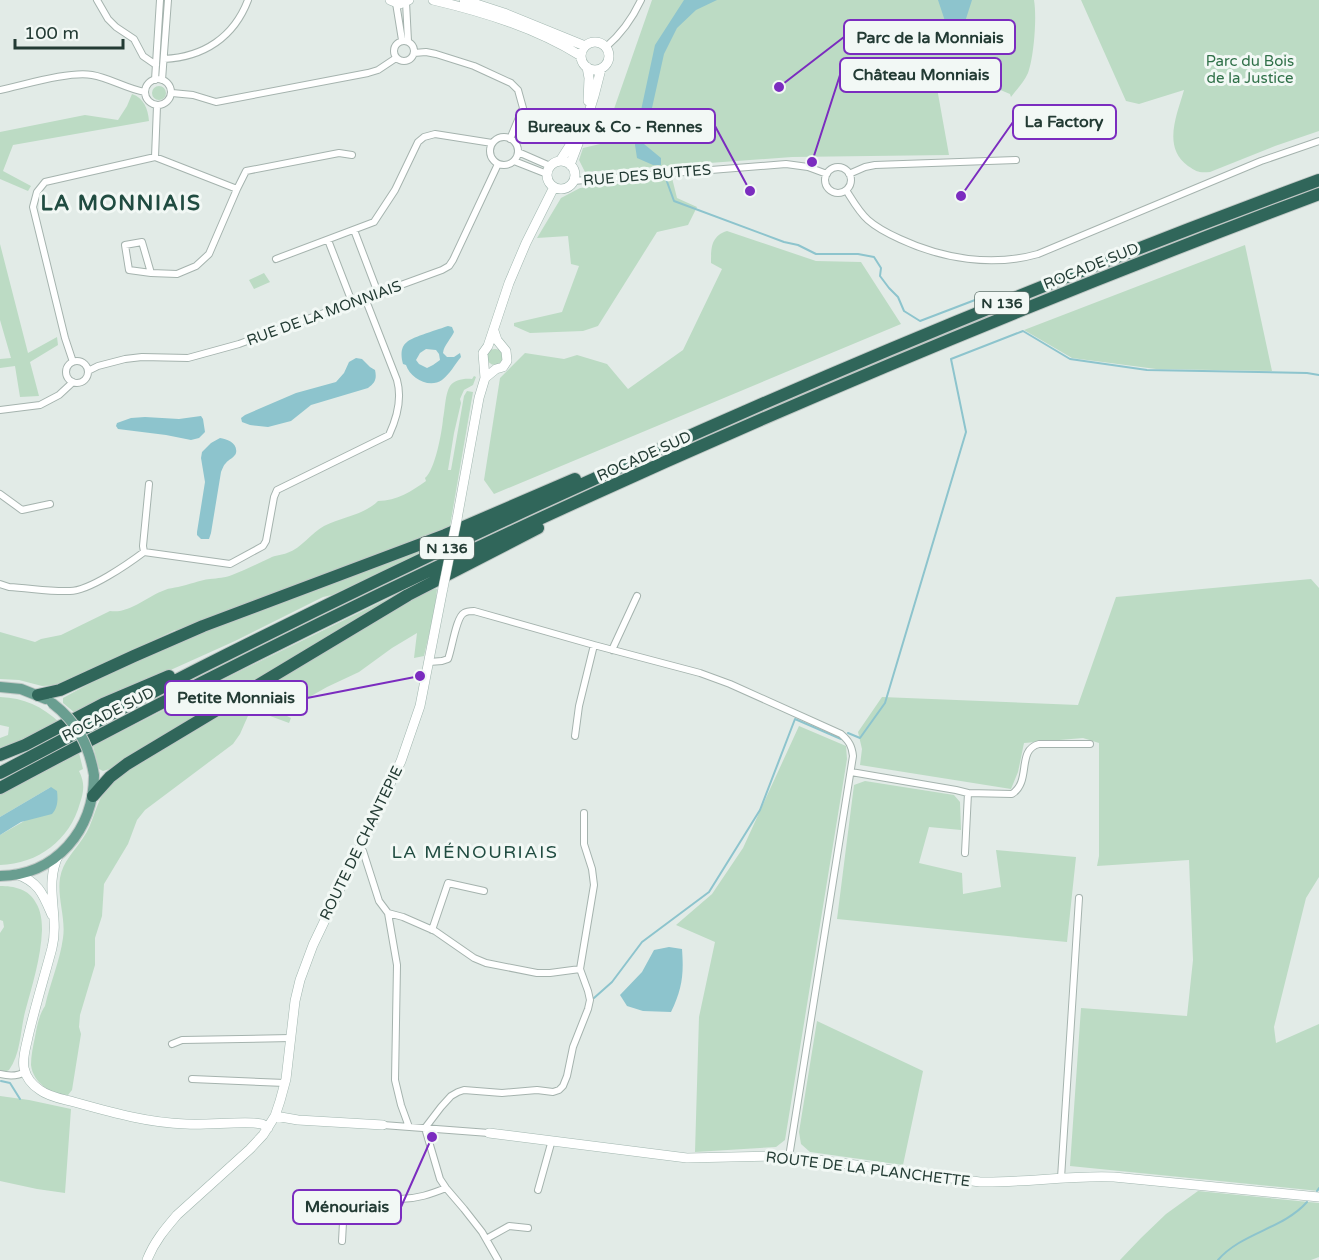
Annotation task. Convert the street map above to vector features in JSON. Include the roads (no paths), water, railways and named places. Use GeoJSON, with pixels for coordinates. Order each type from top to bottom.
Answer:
{"type":"FeatureCollection","features":[{"type":"Feature","properties":{"kind":"highway","name":"ROCADE SUD"},"geometry":{"type":"LineString","coordinates":[[0,773],[199,669],[439,551],[622,467],[813,382],[1007,301],[1319,180]]}},
{"type":"Feature","properties":{"kind":"highway","name":"ROCADE SUD"},"geometry":{"type":"LineString","coordinates":[[0,788],[288,639],[457,557],[593,495],[932,347],[1146,260],[1319,194]]}},
{"type":"Feature","properties":{"kind":"highway"},"geometry":{"type":"LineString","coordinates":[[38,695],[60,690],[195,630],[445,535],[579,478],[622,467]]}},
{"type":"Feature","properties":{"kind":"highway"},"geometry":{"type":"LineString","coordinates":[[93,796],[110,777],[127,764],[289,666],[408,596],[578,508],[593,495]]}},
{"type":"Feature","properties":{"kind":"highway"},"geometry":{"type":"LineString","coordinates":[[0,755],[25,745],[103,704],[183,670],[199,669]]}},
{"type":"Feature","properties":{"kind":"main road"},"geometry":{"type":"LineString","coordinates":[[0,687],[21,689],[38,695],[69,717],[81,734],[90,754],[93,776],[93,796],[83,824],[73,840],[43,865],[16,874],[0,876]]}},
{"type":"Feature","properties":{"kind":"street"},"geometry":{"type":"LineString","coordinates":[[97,0],[108,19],[134,39],[143,56],[156,65]]}},
{"type":"Feature","properties":{"kind":"street"},"geometry":{"type":"LineString","coordinates":[[158,80],[156,65],[160,0]]}},
{"type":"Feature","properties":{"kind":"street"},"geometry":{"type":"LineString","coordinates":[[158,80],[164,58],[168,0]]}},
{"type":"Feature","properties":{"kind":"street"},"geometry":{"type":"LineString","coordinates":[[164,58],[188,56],[209,47],[233,27],[248,0]]}},
{"type":"Feature","properties":{"kind":"street"},"geometry":{"type":"LineString","coordinates":[[433,0],[502,20],[583,51]]}},
{"type":"Feature","properties":{"kind":"street"},"geometry":{"type":"LineString","coordinates":[[464,0],[504,13],[583,51]]}},
{"type":"Feature","properties":{"kind":"street"},"geometry":{"type":"LineString","coordinates":[[606,47],[631,18],[641,0]]}},
{"type":"Feature","properties":{"kind":"street"},"geometry":{"type":"LineString","coordinates":[[400,1],[405,40],[413,46],[414,53],[411,58],[403,61],[396,58],[393,53],[395,44],[405,40]]}},
{"type":"Feature","properties":{"kind":"street"},"geometry":{"type":"LineString","coordinates":[[565,163],[587,118],[601,69],[609,55],[606,47],[593,42],[583,51]]}},
{"type":"Feature","properties":{"kind":"street"},"geometry":{"type":"LineString","coordinates":[[565,163],[588,103],[589,78],[584,64],[583,51]]}},
{"type":"Feature","properties":{"kind":"street"},"geometry":{"type":"LineString","coordinates":[[414,53],[436,54],[474,66],[511,83],[518,90],[523,108],[510,139]]}},
{"type":"Feature","properties":{"kind":"street"},"geometry":{"type":"LineString","coordinates":[[172,93],[193,95],[216,102],[368,73],[378,70],[396,58]]}},
{"type":"Feature","properties":{"kind":"street"},"geometry":{"type":"LineString","coordinates":[[587,68],[601,69]]}},
{"type":"Feature","properties":{"kind":"street"},"geometry":{"type":"LineString","coordinates":[[0,90],[84,74],[145,92]]}},
{"type":"Feature","properties":{"kind":"street"},"geometry":{"type":"LineString","coordinates":[[158,80],[169,85],[172,93],[167,102],[157,106],[149,101],[145,92],[148,84],[158,80]]}},
{"type":"Feature","properties":{"kind":"street"},"geometry":{"type":"LineString","coordinates":[[155,157],[157,106]]}},
{"type":"Feature","properties":{"kind":"street"},"geometry":{"type":"LineString","coordinates":[[276,259],[374,222],[395,190],[418,142],[424,136],[435,134],[492,143],[501,138],[510,139],[516,145],[518,152],[514,161],[507,165],[494,161],[490,152],[492,143]]}},
{"type":"Feature","properties":{"kind":"street"},"geometry":{"type":"LineString","coordinates":[[846,190],[870,222],[913,245],[953,257],[1000,261],[1020,259],[1038,254],[1261,161],[1319,141]]}},
{"type":"Feature","properties":{"kind":"street"},"geometry":{"type":"LineString","coordinates":[[518,152],[548,170]]}},
{"type":"Feature","properties":{"kind":"street"},"geometry":{"type":"LineString","coordinates":[[151,273],[142,242],[125,245],[129,270],[151,273],[177,274],[196,266],[209,254],[246,171],[339,153],[352,155]]}},
{"type":"Feature","properties":{"kind":"street"},"geometry":{"type":"LineString","coordinates":[[74,362],[65,338],[33,207],[37,192],[45,182],[155,157],[237,189]]}},
{"type":"Feature","properties":{"kind":"street"},"geometry":{"type":"LineString","coordinates":[[849,174],[875,165],[1016,160]]}},
{"type":"Feature","properties":{"kind":"street"},"geometry":{"type":"LineString","coordinates":[[514,161],[548,170]]}},
{"type":"Feature","properties":{"kind":"street"},"geometry":{"type":"LineString","coordinates":[[556,162],[565,163],[574,174],[573,181],[563,189],[554,188],[548,182],[548,170],[556,162]]}},
{"type":"Feature","properties":{"kind":"street","name":"RUE DE LA MONNIAIS"},"geometry":{"type":"LineString","coordinates":[[88,371],[125,359],[188,358],[239,344],[442,270],[449,266],[498,164]]}},
{"type":"Feature","properties":{"kind":"street","name":"RUE DES BUTTES"},"geometry":{"type":"LineString","coordinates":[[573,181],[786,164],[808,166],[826,174]]}},
{"type":"Feature","properties":{"kind":"street"},"geometry":{"type":"LineString","coordinates":[[843,168],[849,174],[851,181],[846,190],[839,193],[832,192],[826,186],[826,174],[832,169],[843,168]]}},
{"type":"Feature","properties":{"kind":"street"},"geometry":{"type":"LineString","coordinates":[[496,369],[485,364],[482,357],[494,331],[526,243],[554,188]]}},
{"type":"Feature","properties":{"kind":"street"},"geometry":{"type":"LineString","coordinates":[[354,230],[378,293]]}},
{"type":"Feature","properties":{"kind":"street"},"geometry":{"type":"LineString","coordinates":[[328,240],[352,302]]}},
{"type":"Feature","properties":{"kind":"street"},"geometry":{"type":"LineString","coordinates":[[0,584],[9,587],[72,592],[90,586],[144,552],[230,564],[263,546],[277,490],[389,435],[394,424],[400,393],[398,380],[365,298]]}},
{"type":"Feature","properties":{"kind":"street"},"geometry":{"type":"LineString","coordinates":[[485,378],[496,369],[503,367],[507,361],[507,354],[497,340],[494,331]]}},
{"type":"Feature","properties":{"kind":"street"},"geometry":{"type":"LineString","coordinates":[[488,346],[495,344],[501,346]]}},
{"type":"Feature","properties":{"kind":"street"},"geometry":{"type":"LineString","coordinates":[[0,410],[40,405],[59,395],[72,382],[82,382],[88,371],[82,363],[74,362],[68,366],[66,373],[72,382]]}},
{"type":"Feature","properties":{"kind":"street","name":"ROUTE DE CHANTEPIE"},"geometry":{"type":"LineString","coordinates":[[147,1260],[160,1234],[177,1215],[250,1149],[275,1116],[285,1083],[297,991],[304,968],[401,761],[420,706],[479,398],[485,378],[485,364]]}},
{"type":"Feature","properties":{"kind":"street"},"geometry":{"type":"LineString","coordinates":[[144,552],[149,484]]}},
{"type":"Feature","properties":{"kind":"street"},"geometry":{"type":"LineString","coordinates":[[0,494],[22,510],[50,504]]}},
{"type":"Feature","properties":{"kind":"street"},"geometry":{"type":"LineString","coordinates":[[612,650],[637,596]]}},
{"type":"Feature","properties":{"kind":"street"},"geometry":{"type":"LineString","coordinates":[[429,662],[447,659],[458,622],[466,611],[474,611],[700,673],[730,684],[841,734],[847,739],[852,746],[851,772],[789,1157]]}},
{"type":"Feature","properties":{"kind":"street"},"geometry":{"type":"LineString","coordinates":[[575,736],[579,706],[594,645]]}},
{"type":"Feature","properties":{"kind":"street"},"geometry":{"type":"LineString","coordinates":[[851,772],[968,793],[1012,794],[1021,784],[1028,750],[1032,746],[1090,744]]}},
{"type":"Feature","properties":{"kind":"street"},"geometry":{"type":"LineString","coordinates":[[966,853],[968,793]]}},
{"type":"Feature","properties":{"kind":"street"},"geometry":{"type":"LineString","coordinates":[[498,1260],[486,1239],[440,1179],[425,1128],[451,1096],[464,1090],[502,1094],[527,1090],[553,1092],[563,1086],[573,1047],[590,1000],[580,969],[594,885],[592,869],[584,844],[584,813]]}},
{"type":"Feature","properties":{"kind":"street"},"geometry":{"type":"LineString","coordinates":[[359,848],[363,851],[379,901],[388,913],[397,965],[395,1080],[409,1127]]}},
{"type":"Feature","properties":{"kind":"street"},"geometry":{"type":"LineString","coordinates":[[59,854],[52,870],[51,883],[54,922],[52,947],[24,1053],[25,1072],[31,1082],[45,1093],[85,1106],[147,1120],[172,1123],[254,1123],[268,1128]]}},
{"type":"Feature","properties":{"kind":"street"},"geometry":{"type":"LineString","coordinates":[[16,874],[30,879],[41,891],[54,922]]}},
{"type":"Feature","properties":{"kind":"street"},"geometry":{"type":"LineString","coordinates":[[432,930],[448,883],[484,891]]}},
{"type":"Feature","properties":{"kind":"street"},"geometry":{"type":"LineString","coordinates":[[1061,1178],[1079,898]]}},
{"type":"Feature","properties":{"kind":"street"},"geometry":{"type":"LineString","coordinates":[[388,913],[432,930],[474,958],[486,963],[537,973],[580,969]]}},
{"type":"Feature","properties":{"kind":"street"},"geometry":{"type":"LineString","coordinates":[[172,1044],[182,1040],[291,1038]]}},
{"type":"Feature","properties":{"kind":"street"},"geometry":{"type":"LineString","coordinates":[[1,1075],[25,1072]]}},
{"type":"Feature","properties":{"kind":"street"},"geometry":{"type":"LineString","coordinates":[[192,1078],[285,1083]]}},
{"type":"Feature","properties":{"kind":"street","name":"ROUTE DE LA PLANCHETTE"},"geometry":{"type":"LineString","coordinates":[[275,1116],[489,1133],[687,1158],[789,1157],[980,1182],[1090,1176],[1137,1178],[1319,1197]]}},
{"type":"Feature","properties":{"kind":"street"},"geometry":{"type":"LineString","coordinates":[[538,1190],[552,1140]]}},
{"type":"Feature","properties":{"kind":"street"},"geometry":{"type":"LineString","coordinates":[[342,1241],[344,1204],[349,1198],[418,1198],[446,1188]]}},
{"type":"Feature","properties":{"kind":"street"},"geometry":{"type":"LineString","coordinates":[[486,1239],[509,1226],[528,1228]]}},
{"type":"Feature","properties":{"kind":"water"},"geometry":{"type":"Polygon","coordinates":[[[684,0],[717,0],[696,10],[677,28],[664,54],[644,144],[661,158],[661,165],[653,165],[637,158],[635,145],[637,129],[655,45],[684,0]]]}},
{"type":"Feature","properties":{"kind":"water"},"geometry":{"type":"Polygon","coordinates":[[[938,0],[972,0],[964,25],[947,27],[938,0]]]}},
{"type":"Feature","properties":{"kind":"water"},"geometry":{"type":"Polygon","coordinates":[[[448,326],[452,327],[454,332],[443,353],[447,357],[454,357],[460,353],[461,357],[442,380],[431,383],[421,381],[403,364],[402,349],[414,338],[448,326]],[[426,349],[416,360],[427,368],[433,365],[440,360],[436,350],[426,349]]]}},
{"type":"Feature","properties":{"kind":"water"},"geometry":{"type":"Polygon","coordinates":[[[356,358],[362,359],[375,370],[375,380],[368,388],[311,405],[291,421],[268,427],[242,422],[241,418],[245,415],[296,393],[336,382],[344,373],[349,362],[356,358]]]}},
{"type":"Feature","properties":{"kind":"water"},"geometry":{"type":"Polygon","coordinates":[[[201,416],[205,432],[199,438],[191,440],[118,429],[116,426],[117,423],[131,418],[179,419],[201,416]]]}},
{"type":"Feature","properties":{"kind":"water"},"geometry":{"type":"Polygon","coordinates":[[[220,438],[234,444],[236,453],[225,464],[221,472],[209,539],[201,539],[197,532],[205,482],[202,452],[220,438]]]}},
{"type":"Feature","properties":{"kind":"water"},"geometry":{"type":"Polygon","coordinates":[[[51,787],[57,791],[56,806],[52,814],[21,822],[0,835],[0,817],[51,787]]]}},
{"type":"Feature","properties":{"kind":"water"},"geometry":{"type":"Polygon","coordinates":[[[669,947],[682,949],[683,958],[680,989],[671,1012],[643,1011],[627,1006],[620,995],[642,972],[654,950],[669,947]]]}},
{"type":"Feature","properties":{"kind":"waterway"},"geometry":{"type":"LineString","coordinates":[[666,179],[674,201],[784,242],[798,245],[816,254],[858,254],[874,257],[881,268],[880,276],[898,297],[904,311],[920,321],[975,300]]}},
{"type":"Feature","properties":{"kind":"waterway"},"geometry":{"type":"LineString","coordinates":[[848,733],[860,738],[885,703],[966,432],[951,359],[1023,331],[1070,359],[1147,370],[1319,375]]}},
{"type":"Feature","properties":{"kind":"waterway"},"geometry":{"type":"LineString","coordinates":[[594,998],[612,982],[642,942],[709,892],[760,810],[795,719],[841,739]]}},
{"type":"Feature","properties":{"kind":"waterway"},"geometry":{"type":"LineString","coordinates":[[1,1081],[10,1083],[20,1099]]}},
{"type":"Feature","properties":{"kind":"waterway"},"geometry":{"type":"LineString","coordinates":[[1218,1260],[1238,1243],[1286,1219],[1307,1202]]}},
{"type":"Feature","properties":{"kind":"place","name":"Parc de la Monniais"},"geometry":{"type":"Point","coordinates":[779,87]}},
{"type":"Feature","properties":{"kind":"place","name":"Château Monniais"},"geometry":{"type":"Point","coordinates":[812,162]}},
{"type":"Feature","properties":{"kind":"place","name":"Bureaux & Co - Rennes"},"geometry":{"type":"Point","coordinates":[750,191]}},
{"type":"Feature","properties":{"kind":"place","name":"La Factory"},"geometry":{"type":"Point","coordinates":[961,196]}},
{"type":"Feature","properties":{"kind":"place","name":"Petite Monniais"},"geometry":{"type":"Point","coordinates":[420,676]}},
{"type":"Feature","properties":{"kind":"place","name":"Ménouriais"},"geometry":{"type":"Point","coordinates":[432,1137]}},
{"type":"Feature","properties":{"kind":"district","name":"LA MONNIAIS"},"geometry":{"type":"Point","coordinates":[121,203]}},
{"type":"Feature","properties":{"kind":"district","name":"LA MÉNOURIAIS"},"geometry":{"type":"Point","coordinates":[475,852]}},
{"type":"Feature","properties":{"kind":"park label","name":"Parc du Bois de la Justice"},"geometry":{"type":"Point","coordinates":[1250,70]}}]}
